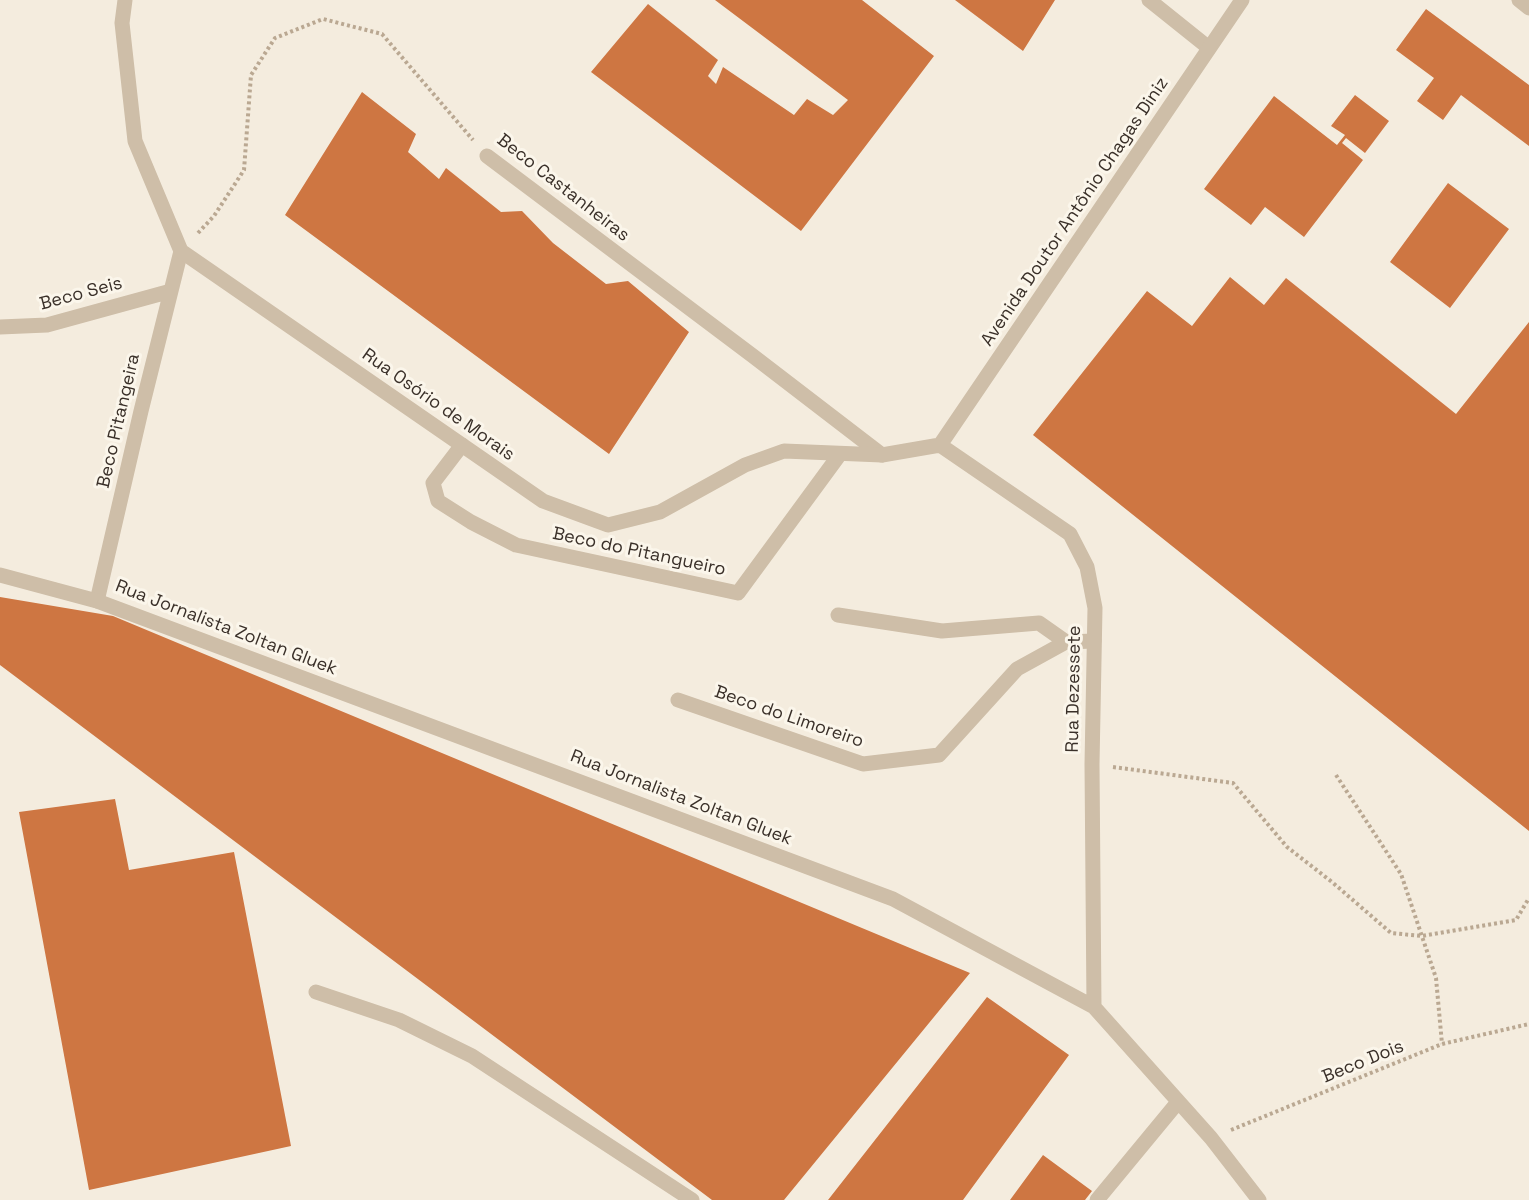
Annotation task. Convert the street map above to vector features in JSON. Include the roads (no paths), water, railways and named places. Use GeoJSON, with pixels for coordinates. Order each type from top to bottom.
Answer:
{"type":"FeatureCollection","features":[{"type":"Feature","properties":{"kind":"street"},"geometry":{"type":"LineString","coordinates":[[125,0],[123,23],[135,141],[181,251]]}},
{"type":"Feature","properties":{"kind":"street"},"geometry":{"type":"LineString","coordinates":[[1149,0],[1209,48]]}},
{"type":"Feature","properties":{"kind":"street","name":"Avenida Doutor Antônio Chagas Diniz"},"geometry":{"type":"LineString","coordinates":[[940,445],[1242,0]]}},
{"type":"Feature","properties":{"kind":"street"},"geometry":{"type":"LineString","coordinates":[[1519,0],[1529,8]]}},
{"type":"Feature","properties":{"kind":"street","name":"Beco Castanheiras"},"geometry":{"type":"LineString","coordinates":[[487,156],[882,455]]}},
{"type":"Feature","properties":{"kind":"street","name":"Beco Pitangeira"},"geometry":{"type":"LineString","coordinates":[[97,601],[181,251]]}},
{"type":"Feature","properties":{"kind":"street","name":"Rua Osório de Morais"},"geometry":{"type":"LineString","coordinates":[[181,251],[543,501],[608,525],[660,512],[745,465],[784,451],[882,455],[940,445]]}},
{"type":"Feature","properties":{"kind":"street","name":"Beco Seis"},"geometry":{"type":"LineString","coordinates":[[0,327],[46,325],[171,291]]}},
{"type":"Feature","properties":{"kind":"street","name":"Beco do Pitangueiro"},"geometry":{"type":"LineString","coordinates":[[462,445],[433,483],[438,501],[471,522],[516,545],[738,593],[840,454]]}},
{"type":"Feature","properties":{"kind":"street","name":"Rua Dezessete"},"geometry":{"type":"LineString","coordinates":[[940,445],[1070,534],[1087,567],[1095,608],[1092,764],[1094,1007]]}},
{"type":"Feature","properties":{"kind":"street","name":"Rua Jornalista Zoltan Gluek"},"geometry":{"type":"LineString","coordinates":[[0,575],[97,601],[893,898],[1094,1007],[1211,1138],[1259,1200]]}},
{"type":"Feature","properties":{"kind":"street"},"geometry":{"type":"LineString","coordinates":[[838,615],[942,631],[1039,623],[1066,642]]}},
{"type":"Feature","properties":{"kind":"street","name":"Beco do Limoreiro"},"geometry":{"type":"LineString","coordinates":[[678,700],[863,764],[939,755],[1017,669],[1066,642],[1094,640]]}},
{"type":"Feature","properties":{"kind":"street"},"geometry":{"type":"LineString","coordinates":[[316,992],[399,1020],[472,1056],[692,1200]]}},
{"type":"Feature","properties":{"kind":"street"},"geometry":{"type":"LineString","coordinates":[[1097,1200],[1178,1102]]}}]}
